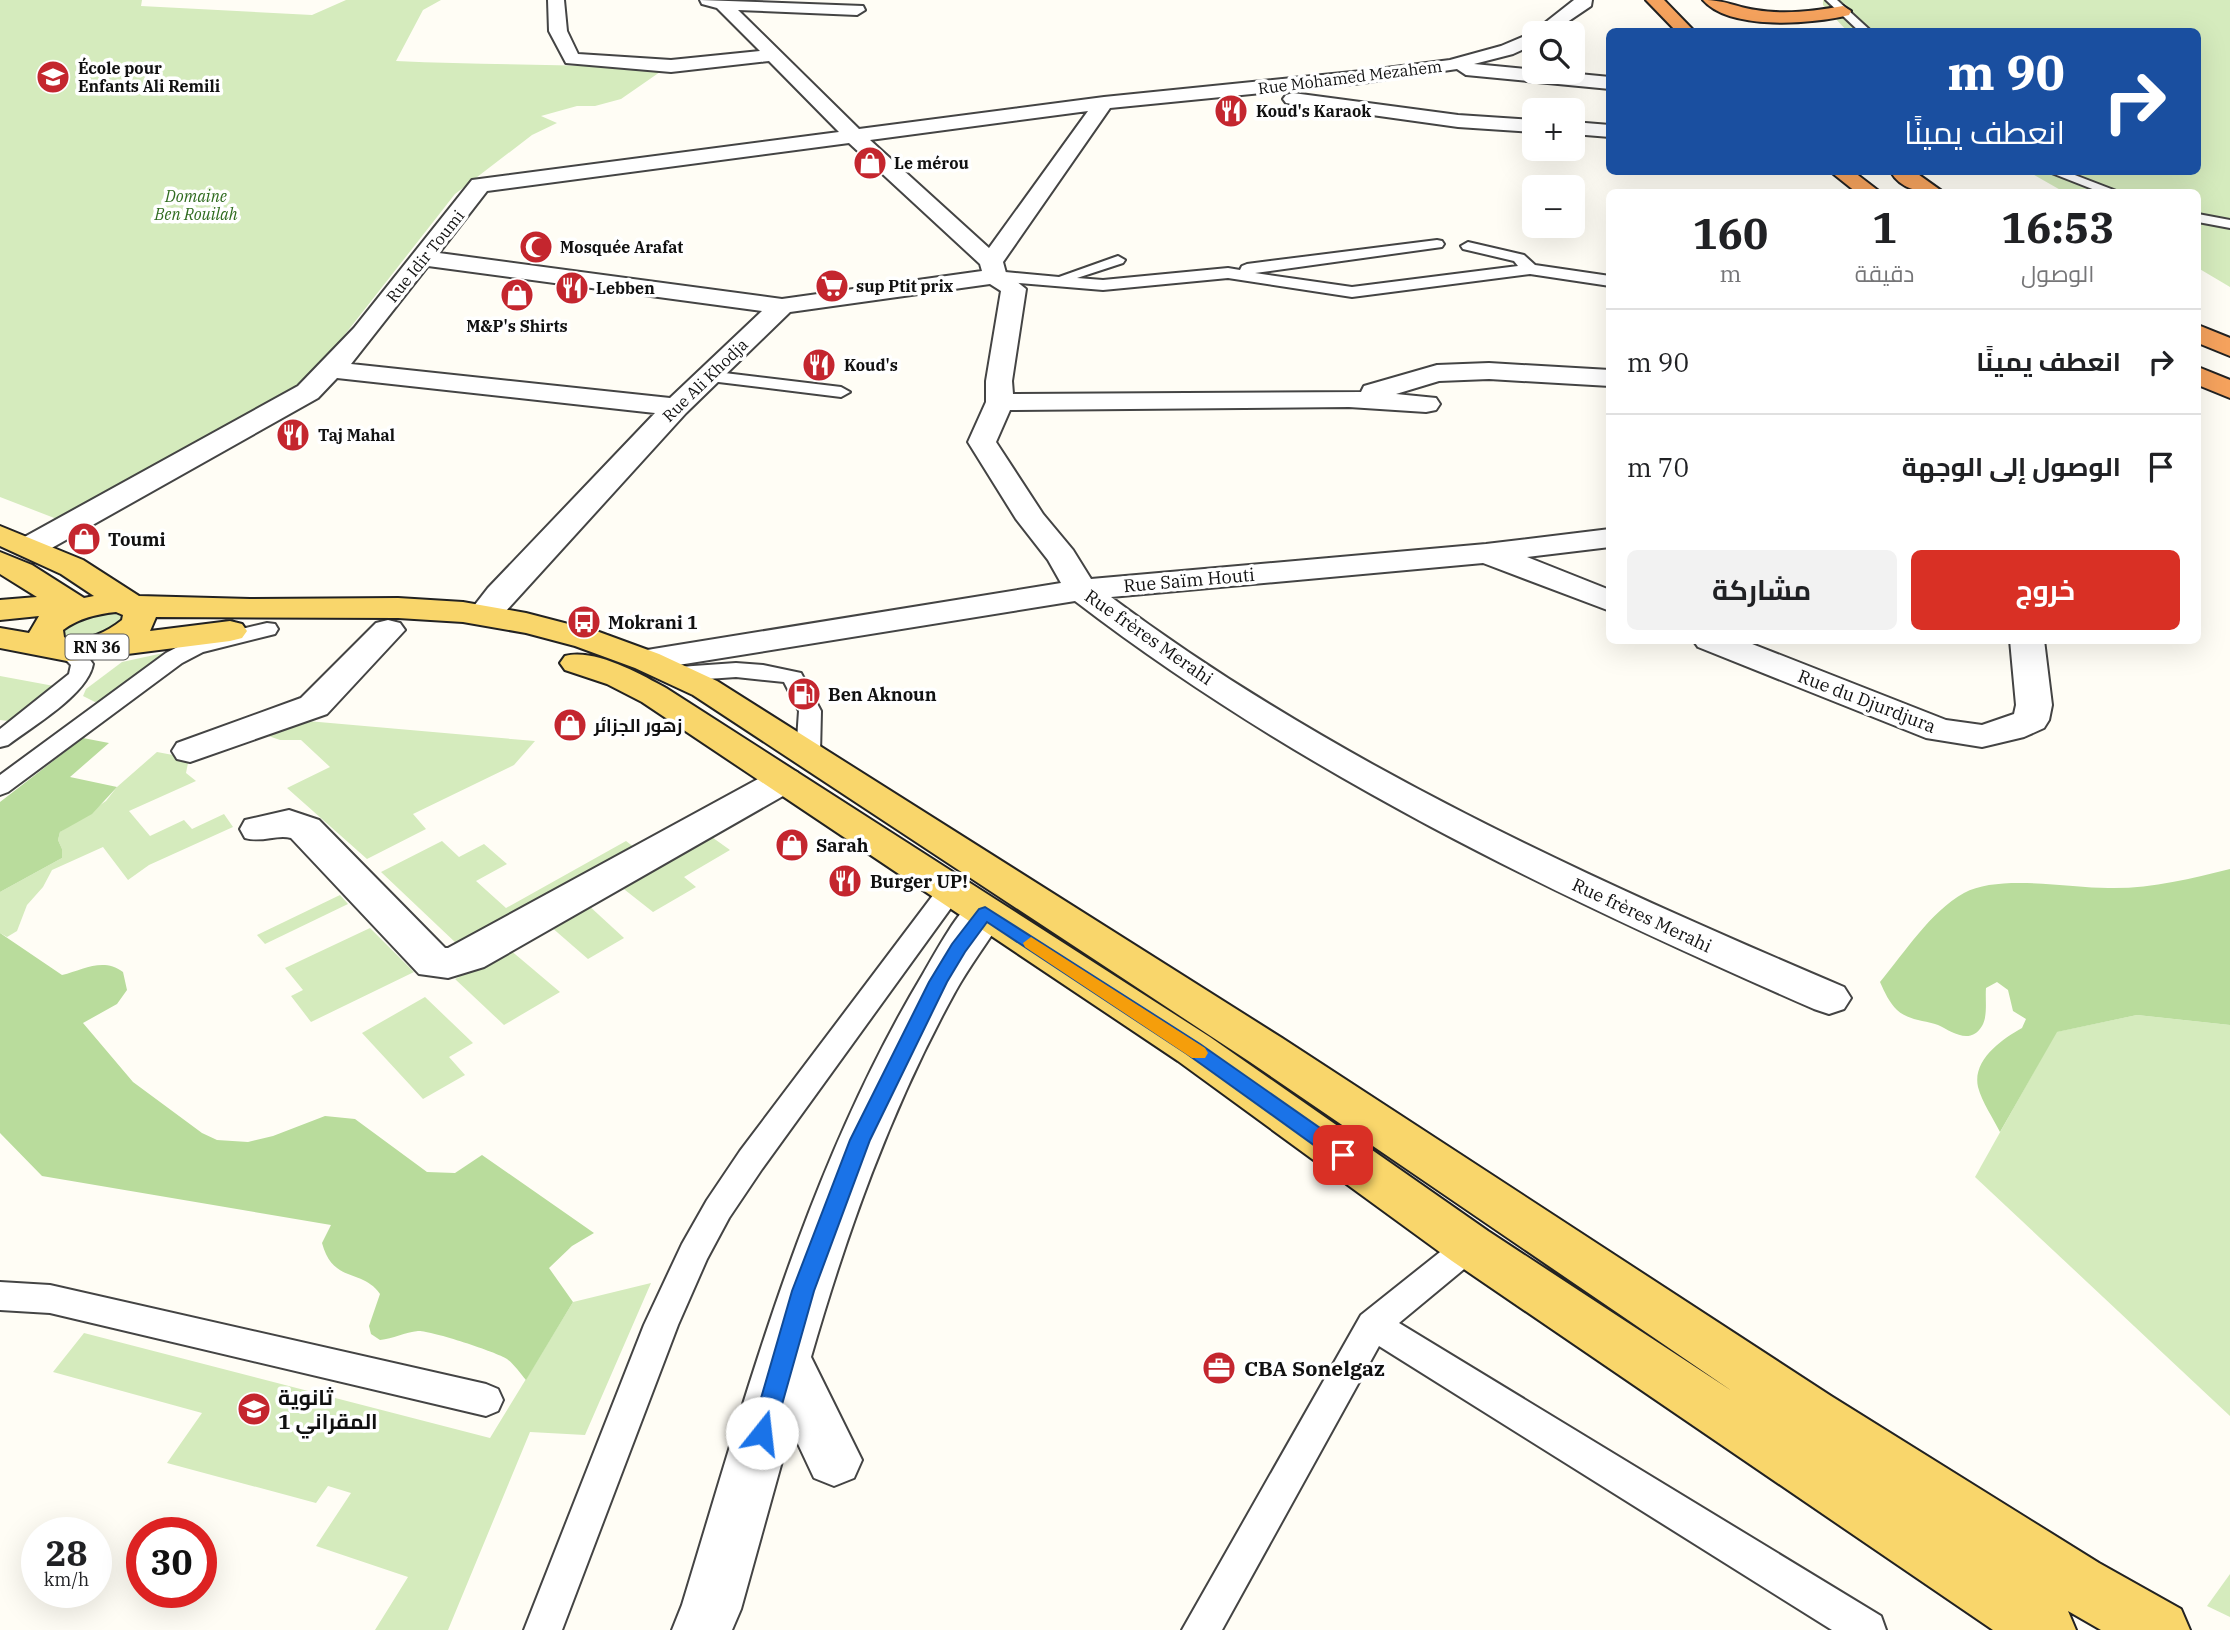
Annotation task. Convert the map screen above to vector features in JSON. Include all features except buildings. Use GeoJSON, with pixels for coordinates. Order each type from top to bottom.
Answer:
{"type":"FeatureCollection","features":[{"type":"Feature","properties":{"kind":"highway"},"geometry":{"type":"LineString","coordinates":[[1654,0],[1683,28]]}},
{"type":"Feature","properties":{"kind":"highway"},"geometry":{"type":"LineString","coordinates":[[1703,0],[1734,28]]}},
{"type":"Feature","properties":{"kind":"highway"},"geometry":{"type":"LineString","coordinates":[[1711,0],[1730,9],[1770,15],[1811,16],[1841,9]]}},
{"type":"Feature","properties":{"kind":"highway"},"geometry":{"type":"LineString","coordinates":[[1829,28],[1841,9]]}},
{"type":"Feature","properties":{"kind":"highway"},"geometry":{"type":"LineString","coordinates":[[1845,175],[1865,189]]}},
{"type":"Feature","properties":{"kind":"highway"},"geometry":{"type":"LineString","coordinates":[[1906,175],[1927,189]]}},
{"type":"Feature","properties":{"kind":"highway"},"geometry":{"type":"LineString","coordinates":[[2201,334],[2230,348]]}},
{"type":"Feature","properties":{"kind":"highway"},"geometry":{"type":"LineString","coordinates":[[2201,376],[2230,390]]}},
{"type":"Feature","properties":{"kind":"main road"},"geometry":{"type":"LineString","coordinates":[[0,535],[87,575],[131,605]]}},
{"type":"Feature","properties":{"kind":"main road","name":"RN 36"},"geometry":{"type":"LineString","coordinates":[[0,562],[36,581],[54,595],[73,632]]}},
{"type":"Feature","properties":{"kind":"main road","name":"RN 36"},"geometry":{"type":"LineString","coordinates":[[0,609],[26,593],[36,581]]}},
{"type":"Feature","properties":{"kind":"main road","name":"RN 36"},"geometry":{"type":"LineString","coordinates":[[131,605],[210,610],[406,609],[484,615],[542,626],[603,643],[663,667],[969,901],[1194,1049],[1471,1246],[2046,1630]]}},
{"type":"Feature","properties":{"kind":"main road","name":"RN 36"},"geometry":{"type":"LineString","coordinates":[[0,609],[43,606],[73,632],[108,644],[132,631],[141,617],[140,611],[131,605]]}},
{"type":"Feature","properties":{"kind":"main road","name":"RN 36"},"geometry":{"type":"LineString","coordinates":[[0,639],[73,632],[178,636],[267,629],[388,629],[460,636],[503,644],[580,663],[619,677],[796,767],[1265,1050],[1812,1414],[2078,1584],[2160,1630]]}},
{"type":"Feature","properties":{"kind":"street"},"geometry":{"type":"LineString","coordinates":[[556,0],[554,17],[562,45],[572,58],[671,66],[774,55]]}},
{"type":"Feature","properties":{"kind":"street"},"geometry":{"type":"LineString","coordinates":[[1556,21],[1584,1]]}},
{"type":"Feature","properties":{"kind":"street"},"geometry":{"type":"LineString","coordinates":[[716,2],[774,55],[852,134],[1104,103]]}},
{"type":"Feature","properties":{"kind":"street"},"geometry":{"type":"LineString","coordinates":[[716,2],[857,10]]}},
{"type":"Feature","properties":{"kind":"street","name":"Rue Mohamed Mezahem"},"geometry":{"type":"LineString","coordinates":[[1104,103],[1362,78],[1438,67],[1507,50],[1522,43]]}},
{"type":"Feature","properties":{"kind":"street"},"geometry":{"type":"LineString","coordinates":[[1438,67],[1606,83]]}},
{"type":"Feature","properties":{"kind":"street"},"geometry":{"type":"LineString","coordinates":[[1229,91],[1458,121],[1522,125]]}},
{"type":"Feature","properties":{"kind":"street"},"geometry":{"type":"LineString","coordinates":[[422,258],[782,306],[993,269],[1104,103]]}},
{"type":"Feature","properties":{"kind":"street"},"geometry":{"type":"LineString","coordinates":[[1585,129],[1606,131]]}},
{"type":"Feature","properties":{"kind":"street","name":"Rue Idir Toumi"},"geometry":{"type":"LineString","coordinates":[[30,547],[308,392],[334,370],[422,258],[458,219],[480,185],[852,134]]}},
{"type":"Feature","properties":{"kind":"street","name":"Rue frères Merahi"},"geometry":{"type":"LineString","coordinates":[[852,134],[1014,289],[999,381],[1000,402],[982,442],[1031,519],[1062,557],[1081,590],[1135,631],[1249,706],[1383,785],[1525,860],[1664,927],[1829,998]]}},
{"type":"Feature","properties":{"kind":"street","name":"Rue Ali Khodja"},"geometry":{"type":"LineString","coordinates":[[484,615],[676,407],[782,306]]}},
{"type":"Feature","properties":{"kind":"street"},"geometry":{"type":"LineString","coordinates":[[334,370],[676,407]]}},
{"type":"Feature","properties":{"kind":"street"},"geometry":{"type":"LineString","coordinates":[[1349,399],[1437,373],[1489,371],[1606,378]]}},
{"type":"Feature","properties":{"kind":"street"},"geometry":{"type":"LineString","coordinates":[[1000,402],[1349,399],[1426,404]]}},
{"type":"Feature","properties":{"kind":"street","name":"Rue Saïm Houti"},"geometry":{"type":"LineString","coordinates":[[663,667],[1081,590],[1486,553],[1606,538]]}},
{"type":"Feature","properties":{"kind":"street"},"geometry":{"type":"LineString","coordinates":[[1486,553],[1606,599]]}},
{"type":"Feature","properties":{"kind":"street"},"geometry":{"type":"LineString","coordinates":[[190,751],[314,706],[388,629]]}},
{"type":"Feature","properties":{"kind":"street","name":"Rue du Djurdjura"},"geometry":{"type":"LineString","coordinates":[[1720,644],[1939,730],[1982,736],[2011,729],[2031,720],[2034,705],[2027,644]]}},
{"type":"Feature","properties":{"kind":"street"},"geometry":{"type":"LineString","coordinates":[[259,829],[289,823],[306,829],[434,962],[444,964],[458,962],[796,767]]}},
{"type":"Feature","properties":{"kind":"street"},"geometry":{"type":"LineString","coordinates":[[702,1630],[711,1609],[803,1291],[860,1140],[938,982],[958,948],[969,901]]}},
{"type":"Feature","properties":{"kind":"street"},"geometry":{"type":"LineString","coordinates":[[784,1358],[834,1460]]}},
{"type":"Feature","properties":{"kind":"lane"},"geometry":{"type":"LineString","coordinates":[[1841,9],[1862,28]]}},
{"type":"Feature","properties":{"kind":"lane"},"geometry":{"type":"LineString","coordinates":[[2064,175],[2104,189]]}},
{"type":"Feature","properties":{"kind":"lane"},"geometry":{"type":"LineString","coordinates":[[2201,219],[2230,224]]}},
{"type":"Feature","properties":{"kind":"lane"},"geometry":{"type":"LineString","coordinates":[[993,269],[1103,285],[1437,244]]}},
{"type":"Feature","properties":{"kind":"lane"},"geometry":{"type":"LineString","coordinates":[[1468,246],[1519,258],[1530,269]]}},
{"type":"Feature","properties":{"kind":"lane"},"geometry":{"type":"LineString","coordinates":[[1057,280],[1118,260]]}},
{"type":"Feature","properties":{"kind":"lane"},"geometry":{"type":"LineString","coordinates":[[1215,273],[1352,292],[1530,269],[1606,280]]}},
{"type":"Feature","properties":{"kind":"lane"},"geometry":{"type":"LineString","coordinates":[[708,376],[841,393]]}},
{"type":"Feature","properties":{"kind":"lane"},"geometry":{"type":"LineString","coordinates":[[0,787],[174,657],[195,647],[267,629]]}},
{"type":"Feature","properties":{"kind":"lane"},"geometry":{"type":"LineString","coordinates":[[0,740],[57,698],[80,675],[82,664],[73,632]]}},
{"type":"Feature","properties":{"kind":"lane"},"geometry":{"type":"LineString","coordinates":[[57,698],[55,705],[59,708],[94,716]]}},
{"type":"Feature","properties":{"kind":"lane"},"geometry":{"type":"LineString","coordinates":[[544,1630],[661,1325],[693,1254],[718,1209],[751,1160],[969,901]]}},
{"type":"Feature","properties":{"kind":"lane"},"geometry":{"type":"LineString","coordinates":[[1201,1630],[1373,1325],[1471,1246]]}},
{"type":"Feature","properties":{"kind":"lane"},"geometry":{"type":"LineString","coordinates":[[0,1296],[50,1299],[486,1399]]}},
{"type":"Feature","properties":{"kind":"lane"},"geometry":{"type":"LineString","coordinates":[[1373,1325],[1867,1630]]}},
{"type":"Feature","properties":{"kind":"green space","name":"Domaine Ben Rouilah"},"geometry":{"type":"Polygon","coordinates":[[[0,0],[142,0],[141,6],[312,15],[346,0],[441,0],[423,10],[396,61],[659,68],[660,72],[621,99],[595,106],[577,106],[541,116],[557,123],[532,135],[455,194],[321,365],[288,396],[62,521],[0,497],[0,0]]]}},
{"type":"Feature","properties":{"kind":"green space"},"geometry":{"type":"Polygon","coordinates":[[[1823,0],[2230,0],[2230,287],[2201,270],[2201,189],[2059,189],[2034,175],[2201,175],[2201,28],[1844,28],[1823,5],[1823,0]]]}},
{"type":"Feature","properties":{"kind":"green space"},"geometry":{"type":"Polygon","coordinates":[[[105,610],[122,613],[125,617],[107,637],[71,641],[66,638],[64,629],[67,624],[105,610]]]}},
{"type":"Feature","properties":{"kind":"green space"},"geometry":{"type":"Polygon","coordinates":[[[168,652],[101,701],[95,702],[83,696],[86,689],[122,662],[168,652]]]}},
{"type":"Feature","properties":{"kind":"green space"},"geometry":{"type":"Polygon","coordinates":[[[0,676],[54,686],[8,721],[0,720],[0,676]]]}},
{"type":"Feature","properties":{"kind":"green space"},"geometry":{"type":"Polygon","coordinates":[[[296,720],[535,741],[514,765],[413,814],[426,829],[367,859],[287,788],[330,767],[301,740],[280,740],[260,733],[296,720]]]}},
{"type":"Feature","properties":{"kind":"green space"},"geometry":{"type":"Polygon","coordinates":[[[83,738],[109,743],[70,777],[117,787],[92,814],[60,832],[58,840],[62,858],[0,892],[0,802],[83,738]]]}},
{"type":"Feature","properties":{"kind":"green space"},"geometry":{"type":"Polygon","coordinates":[[[157,752],[189,758],[186,773],[196,781],[129,811],[150,836],[184,820],[192,829],[224,814],[233,827],[149,865],[128,880],[103,847],[52,870],[43,887],[27,905],[17,931],[7,937],[0,933],[0,892],[62,858],[58,840],[60,832],[106,801],[117,787],[157,752]]]}},
{"type":"Feature","properties":{"kind":"green space"},"geometry":{"type":"Polygon","coordinates":[[[709,835],[730,850],[684,877],[696,887],[653,912],[620,886],[709,835]]]}},
{"type":"Feature","properties":{"kind":"green space"},"geometry":{"type":"Polygon","coordinates":[[[442,841],[459,857],[484,844],[507,864],[476,881],[506,908],[626,841],[635,848],[457,944],[381,872],[442,841]]]}},
{"type":"Feature","properties":{"kind":"green space"},"geometry":{"type":"Polygon","coordinates":[[[2230,869],[2230,1025],[2137,1015],[2057,1032],[2000,1132],[1982,1098],[1977,1077],[1990,1051],[2022,1028],[2026,1019],[2013,1011],[2008,990],[1997,982],[1986,988],[1984,1022],[1977,1032],[1966,1036],[1902,1014],[1889,1001],[1880,982],[1940,911],[1964,893],[1979,887],[2035,883],[2108,888],[2139,887],[2230,869]]]}},
{"type":"Feature","properties":{"kind":"green space"},"geometry":{"type":"Polygon","coordinates":[[[340,895],[348,904],[265,944],[257,935],[340,895]]]}},
{"type":"Feature","properties":{"kind":"green space"},"geometry":{"type":"Polygon","coordinates":[[[587,904],[624,938],[588,959],[550,926],[587,904]]]}},
{"type":"Feature","properties":{"kind":"green space"},"geometry":{"type":"Polygon","coordinates":[[[370,928],[414,972],[311,1022],[291,996],[303,990],[285,968],[370,928]]]}},
{"type":"Feature","properties":{"kind":"green space"},"geometry":{"type":"Polygon","coordinates":[[[0,933],[62,975],[100,965],[108,965],[123,972],[127,990],[117,1004],[83,1023],[133,1082],[202,1133],[217,1140],[248,1142],[273,1136],[325,1116],[355,1119],[427,1172],[455,1173],[482,1155],[594,1233],[572,1246],[549,1268],[573,1302],[526,1380],[507,1359],[448,1338],[418,1331],[380,1340],[371,1334],[369,1326],[380,1294],[365,1281],[333,1265],[322,1243],[331,1225],[42,1176],[0,1133],[0,933]]]}},
{"type":"Feature","properties":{"kind":"green space"},"geometry":{"type":"Polygon","coordinates":[[[509,949],[560,992],[504,1025],[455,979],[509,949]]]}},
{"type":"Feature","properties":{"kind":"green space"},"geometry":{"type":"Polygon","coordinates":[[[425,997],[473,1043],[449,1057],[465,1075],[423,1099],[362,1033],[425,997]]]}},
{"type":"Feature","properties":{"kind":"green space"},"geometry":{"type":"Polygon","coordinates":[[[2137,1015],[2230,1025],[2230,1416],[1975,1177],[2056,1032],[2137,1015]]]}},
{"type":"Feature","properties":{"kind":"green space"},"geometry":{"type":"Polygon","coordinates":[[[651,1283],[585,1435],[530,1432],[448,1630],[375,1630],[408,1577],[316,1546],[351,1493],[328,1486],[316,1503],[167,1463],[202,1413],[53,1372],[84,1333],[490,1438],[573,1302],[651,1283]]]}},
{"type":"Feature","properties":{"kind":"green space"},"geometry":{"type":"Polygon","coordinates":[[[2230,1574],[2230,1617],[2207,1606],[2230,1574]]]}},
{"type":"Feature","properties":{"kind":"slow traffic"},"geometry":{"type":"LineString","coordinates":[[1031,943],[1199,1053]]}},
{"type":"Feature","properties":{"kind":"place","name":"École pour Enfants Ali Remili"},"geometry":{"type":"Point","coordinates":[53,77]}},
{"type":"Feature","properties":{"kind":"place","name":"Koud's Karaok"},"geometry":{"type":"Point","coordinates":[1231,111]}},
{"type":"Feature","properties":{"kind":"place","name":"Le mérou"},"geometry":{"type":"Point","coordinates":[870,163]}},
{"type":"Feature","properties":{"kind":"place","name":"Mosquée Arafat"},"geometry":{"type":"Point","coordinates":[536,247]}},
{"type":"Feature","properties":{"kind":"place","name":"sup Ptit prix"},"geometry":{"type":"Point","coordinates":[832,286]}},
{"type":"Feature","properties":{"kind":"place","name":"Lebben"},"geometry":{"type":"Point","coordinates":[572,288]}},
{"type":"Feature","properties":{"kind":"place","name":"M&P's Shirts"},"geometry":{"type":"Point","coordinates":[517,295]}},
{"type":"Feature","properties":{"kind":"place","name":"Koud's"},"geometry":{"type":"Point","coordinates":[819,365]}},
{"type":"Feature","properties":{"kind":"place","name":"Taj Mahal"},"geometry":{"type":"Point","coordinates":[293,435]}},
{"type":"Feature","properties":{"kind":"place","name":"Toumi"},"geometry":{"type":"Point","coordinates":[84,539]}},
{"type":"Feature","properties":{"kind":"place","name":"Mokrani 1"},"geometry":{"type":"Point","coordinates":[584,622]}},
{"type":"Feature","properties":{"kind":"place","name":"Ben Aknoun"},"geometry":{"type":"Point","coordinates":[804,694]}},
{"type":"Feature","properties":{"kind":"place","name":"زهور الجزائر"},"geometry":{"type":"Point","coordinates":[570,725]}},
{"type":"Feature","properties":{"kind":"place","name":"Sarah"},"geometry":{"type":"Point","coordinates":[792,845]}},
{"type":"Feature","properties":{"kind":"place","name":"Burger UP!"},"geometry":{"type":"Point","coordinates":[845,881]}},
{"type":"Feature","properties":{"kind":"place","name":"CBA Sonelgaz"},"geometry":{"type":"Point","coordinates":[1219,1368]}},
{"type":"Feature","properties":{"kind":"place","name":"ثانوية المقراني 1"},"geometry":{"type":"Point","coordinates":[254,1409]}},
{"type":"Feature","properties":{"kind":"route"},"geometry":{"type":"LineString","coordinates":[[762,1433],[803,1291],[860,1140],[938,982],[958,948],[985,913],[1194,1049],[1343,1155]]}}]}
